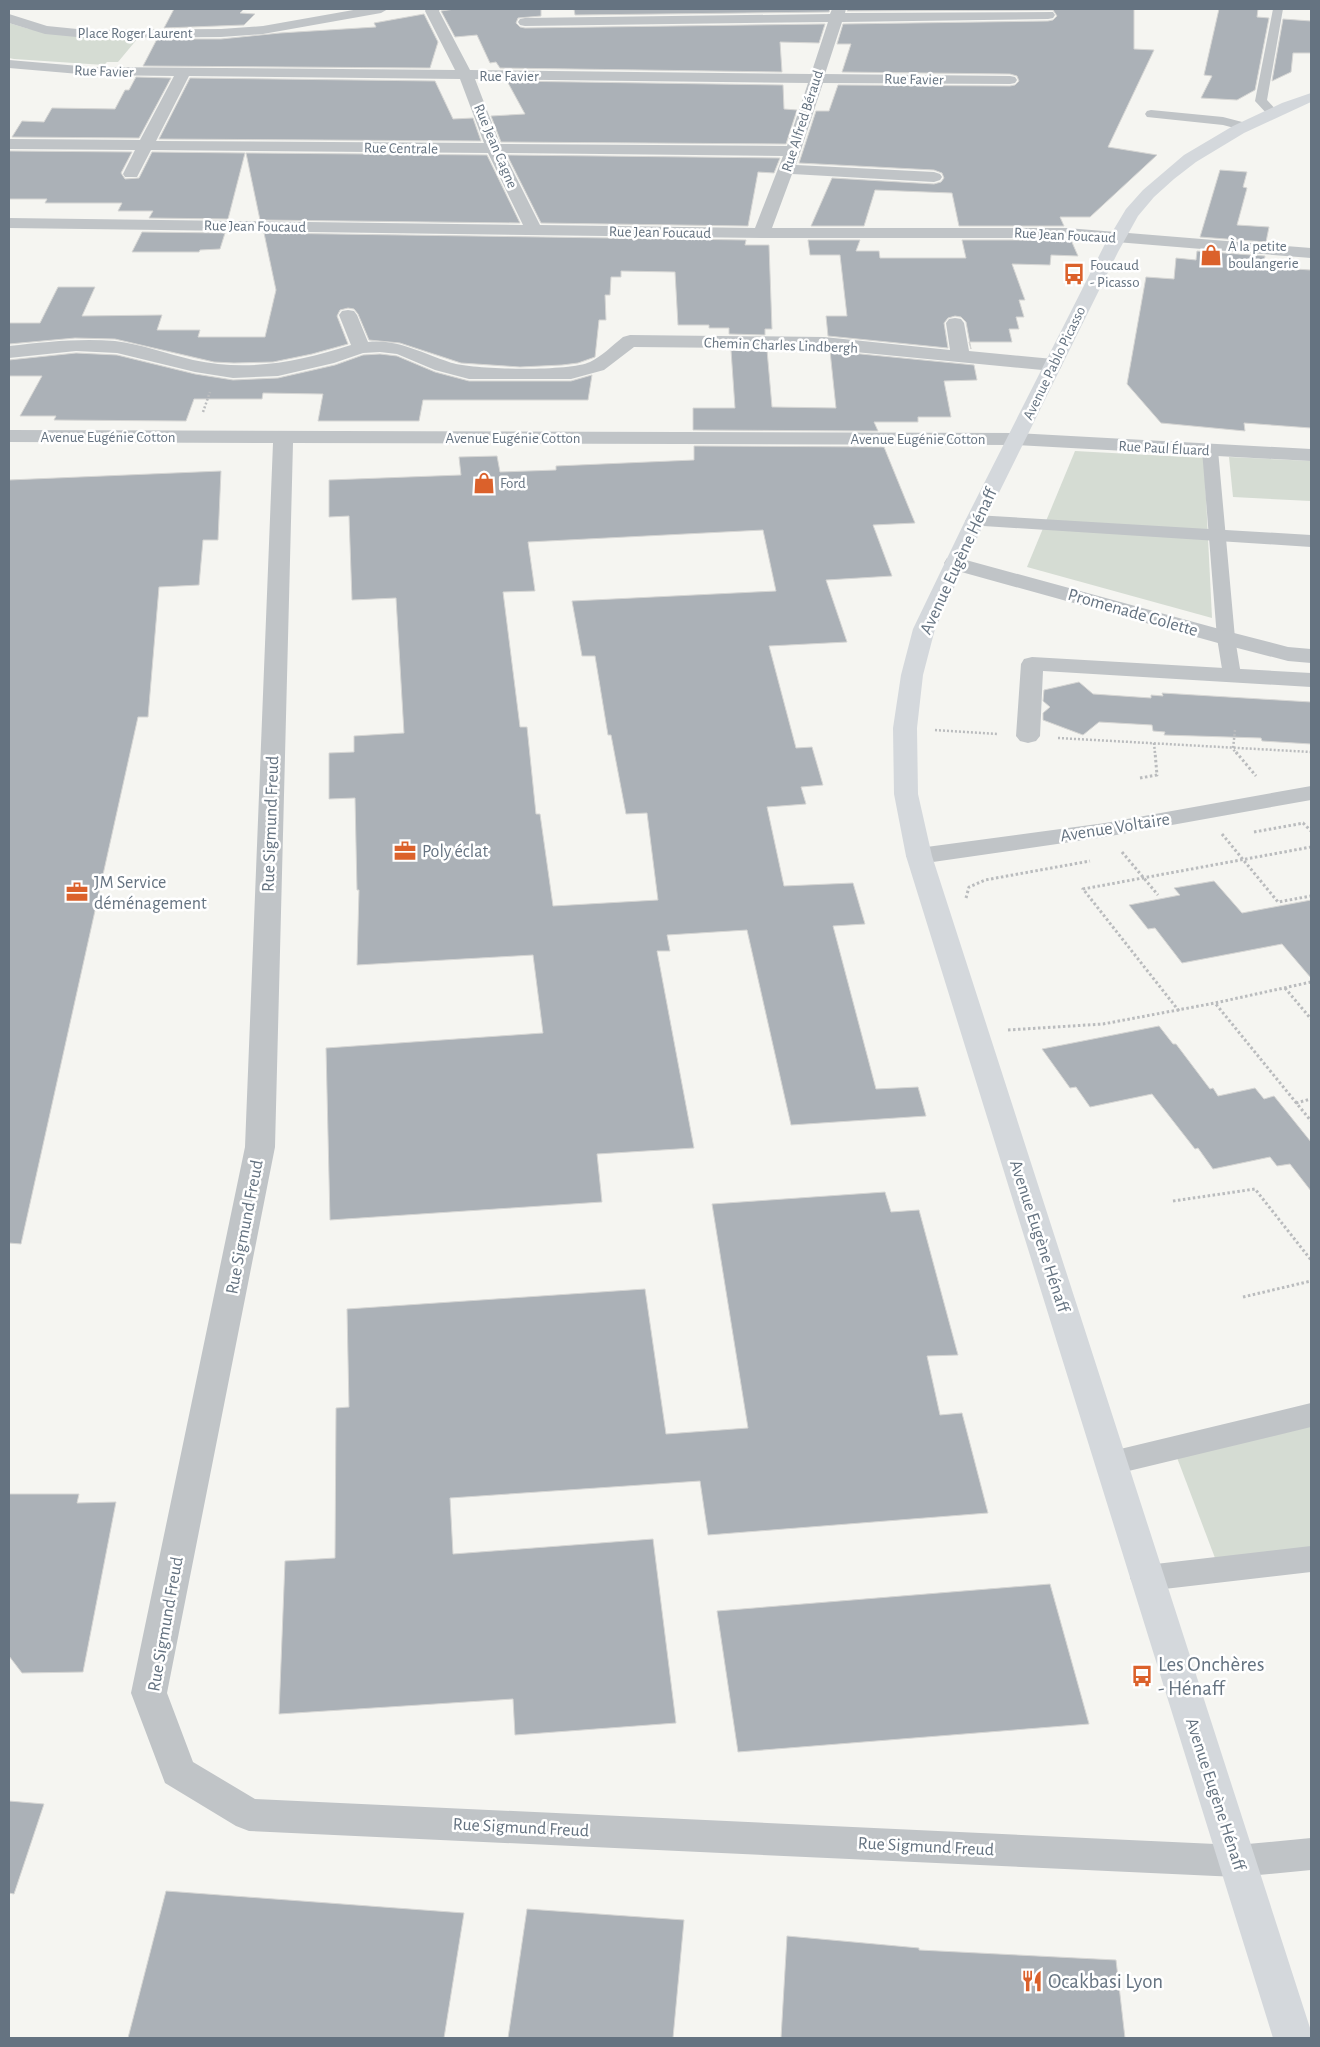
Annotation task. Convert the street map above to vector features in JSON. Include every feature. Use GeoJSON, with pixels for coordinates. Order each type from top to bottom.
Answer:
{"type":"FeatureCollection","features":[{"type":"Feature","properties":{"kind":"main road","name":"Avenue Pablo Picasso"},"geometry":{"type":"LineString","coordinates":[[1016,439],[1117,237],[1133,212],[1168,175],[1242,126],[1311,97]]}},
{"type":"Feature","properties":{"kind":"main road","name":"Avenue Eugène Hénaff"},"geometry":{"type":"LineString","coordinates":[[1016,439],[974,521],[924,629],[912,675],[905,728],[906,794],[919,856],[1293,2038]]}},
{"type":"Feature","properties":{"kind":"street","name":"Place Roger Laurent"},"geometry":{"type":"LineString","coordinates":[[9,18],[45,30],[87,34],[221,33],[263,30],[381,9]]}},
{"type":"Feature","properties":{"kind":"street","name":"Rue Jean Cagne"},"geometry":{"type":"LineString","coordinates":[[433,9],[432,11],[466,76],[494,149],[534,230]]}},
{"type":"Feature","properties":{"kind":"street"},"geometry":{"type":"LineString","coordinates":[[525,22],[838,13],[1048,15]]}},
{"type":"Feature","properties":{"kind":"street","name":"Rue Alfred Béraud"},"geometry":{"type":"LineString","coordinates":[[762,233],[793,151],[838,13]]}},
{"type":"Feature","properties":{"kind":"street"},"geometry":{"type":"LineString","coordinates":[[263,30],[277,16]]}},
{"type":"Feature","properties":{"kind":"street","name":"Rue Favier"},"geometry":{"type":"LineString","coordinates":[[9,64],[91,71],[183,73],[1010,80]]}},
{"type":"Feature","properties":{"kind":"street"},"geometry":{"type":"LineString","coordinates":[[131,174],[183,73]]}},
{"type":"Feature","properties":{"kind":"street","name":"Rue Centrale"},"geometry":{"type":"LineString","coordinates":[[9,144],[793,151]]}},
{"type":"Feature","properties":{"kind":"street"},"geometry":{"type":"LineString","coordinates":[[786,169],[934,176]]}},
{"type":"Feature","properties":{"kind":"street","name":"Rue Jean Foucaud"},"geometry":{"type":"LineString","coordinates":[[9,223],[762,233],[1067,233],[1311,253]]}},
{"type":"Feature","properties":{"kind":"street"},"geometry":{"type":"LineString","coordinates":[[348,315],[362,348]]}},
{"type":"Feature","properties":{"kind":"street"},"geometry":{"type":"LineString","coordinates":[[9,352],[76,345],[117,347],[221,372],[278,370],[327,359],[362,348],[380,346],[402,349],[442,366],[469,373],[571,373],[598,366],[630,342],[639,321]]}},
{"type":"Feature","properties":{"kind":"street"},"geometry":{"type":"LineString","coordinates":[[954,323],[961,357]]}},
{"type":"Feature","properties":{"kind":"street","name":"Chemin Charles Lindbergh"},"geometry":{"type":"LineString","coordinates":[[630,342],[824,343],[1052,366]]}},
{"type":"Feature","properties":{"kind":"street","name":"Avenue Eugénie Cotton"},"geometry":{"type":"LineString","coordinates":[[9,436],[1016,439]]}},
{"type":"Feature","properties":{"kind":"street","name":"Rue Sigmund Freud"},"geometry":{"type":"LineString","coordinates":[[283,438],[260,1147],[149,1693],[178,1772],[249,1815],[1237,1861],[1311,1854]]}},
{"type":"Feature","properties":{"kind":"street","name":"Rue Paul Éluard"},"geometry":{"type":"LineString","coordinates":[[1016,439],[1311,455]]}},
{"type":"Feature","properties":{"kind":"street"},"geometry":{"type":"LineString","coordinates":[[974,521],[1311,541]]}},
{"type":"Feature","properties":{"kind":"street","name":"Promenade Colette"},"geometry":{"type":"LineString","coordinates":[[955,563],[1226,638],[1288,654],[1311,656]]}},
{"type":"Feature","properties":{"kind":"street"},"geometry":{"type":"LineString","coordinates":[[1288,654],[1311,660]]}},
{"type":"Feature","properties":{"kind":"street"},"geometry":{"type":"LineString","coordinates":[[1028,736],[1032,664],[1311,680]]}},
{"type":"Feature","properties":{"kind":"street","name":"Avenue Voltaire"},"geometry":{"type":"LineString","coordinates":[[919,856],[1105,830],[1311,793]]}},
{"type":"Feature","properties":{"kind":"street"},"geometry":{"type":"LineString","coordinates":[[1112,1463],[1311,1415]]}},
{"type":"Feature","properties":{"kind":"street"},"geometry":{"type":"LineString","coordinates":[[1147,1578],[1311,1558]]}},
{"type":"Feature","properties":{"kind":"lane"},"geometry":{"type":"LineString","coordinates":[[1272,112],[1261,101],[1278,9]]}},
{"type":"Feature","properties":{"kind":"lane"},"geometry":{"type":"LineString","coordinates":[[1151,114],[1223,121],[1242,126]]}},
{"type":"Feature","properties":{"kind":"lane"},"geometry":{"type":"LineString","coordinates":[[1210,450],[1226,638],[1232,675]]}},
{"type":"Feature","properties":{"kind":"path"},"geometry":{"type":"LineString","coordinates":[[195,437],[212,384],[221,372]]}},
{"type":"Feature","properties":{"kind":"path"},"geometry":{"type":"LineString","coordinates":[[905,728],[1233,749],[1311,752]]}},
{"type":"Feature","properties":{"kind":"path"},"geometry":{"type":"LineString","coordinates":[[1235,730],[1233,749],[1276,800]]}},
{"type":"Feature","properties":{"kind":"path"},"geometry":{"type":"LineString","coordinates":[[1140,778],[1157,775],[1154,743]]}},
{"type":"Feature","properties":{"kind":"path"},"geometry":{"type":"LineString","coordinates":[[1203,812],[1278,902],[1311,896]]}},
{"type":"Feature","properties":{"kind":"path"},"geometry":{"type":"LineString","coordinates":[[1251,832],[1304,823]]}},
{"type":"Feature","properties":{"kind":"path"},"geometry":{"type":"LineString","coordinates":[[1105,830],[1158,895]]}},
{"type":"Feature","properties":{"kind":"path"},"geometry":{"type":"LineString","coordinates":[[1216,839],[1234,836]]}},
{"type":"Feature","properties":{"kind":"path"},"geometry":{"type":"LineString","coordinates":[[1179,1011],[1083,890],[1311,847]]}},
{"type":"Feature","properties":{"kind":"path"},"geometry":{"type":"LineString","coordinates":[[1115,856],[1133,853]]}},
{"type":"Feature","properties":{"kind":"path"},"geometry":{"type":"LineString","coordinates":[[965,900],[969,887],[985,880],[1096,860]]}},
{"type":"Feature","properties":{"kind":"path"},"geometry":{"type":"LineString","coordinates":[[974,1032],[1103,1024],[1179,1011],[1311,982]]}},
{"type":"Feature","properties":{"kind":"path"},"geometry":{"type":"LineString","coordinates":[[1285,988],[1311,1019]]}},
{"type":"Feature","properties":{"kind":"path"},"geometry":{"type":"LineString","coordinates":[[1215,1003],[1311,1121]]}},
{"type":"Feature","properties":{"kind":"path"},"geometry":{"type":"LineString","coordinates":[[1005,1021],[1011,1040]]}},
{"type":"Feature","properties":{"kind":"path"},"geometry":{"type":"LineString","coordinates":[[1296,1103],[1311,1099]]}},
{"type":"Feature","properties":{"kind":"path"},"geometry":{"type":"LineString","coordinates":[[1173,1201],[1255,1189],[1311,1260]]}},
{"type":"Feature","properties":{"kind":"path"},"geometry":{"type":"LineString","coordinates":[[1243,1298],[1311,1281]]}},
{"type":"Feature","properties":{"kind":"shaded area"},"geometry":{"type":"Polygon","coordinates":[[[9,23],[29,29],[138,38],[118,62],[107,62],[104,65],[14,59],[9,58],[9,23]]]}},
{"type":"Feature","properties":{"kind":"shaded area"},"geometry":{"type":"Polygon","coordinates":[[[1075,451],[1204,458],[1212,618],[1027,567],[1075,451]]]}},
{"type":"Feature","properties":{"kind":"shaded area"},"geometry":{"type":"Polygon","coordinates":[[[1229,457],[1311,461],[1311,501],[1233,497],[1229,457]]]}},
{"type":"Feature","properties":{"kind":"shaded area"},"geometry":{"type":"Polygon","coordinates":[[[1311,1422],[1311,1548],[1215,1558],[1176,1455],[1311,1422]]]}},
{"type":"Feature","properties":{"kind":"building"},"geometry":{"type":"Polygon","coordinates":[[[174,9],[244,9],[240,13],[255,14],[244,25],[164,28],[174,9]]]}},
{"type":"Feature","properties":{"kind":"building"},"geometry":{"type":"Polygon","coordinates":[[[455,9],[541,9],[541,16],[518,18],[516,23],[520,27],[525,28],[825,24],[819,43],[780,42],[782,72],[500,68],[496,62],[490,63],[477,35],[455,37],[441,11],[455,9]]]}},
{"type":"Feature","properties":{"kind":"building"},"geometry":{"type":"Polygon","coordinates":[[[574,9],[830,9],[829,12],[575,15],[574,9]]]}},
{"type":"Feature","properties":{"kind":"building"},"geometry":{"type":"Polygon","coordinates":[[[848,9],[1134,9],[1134,49],[1154,50],[1108,147],[1157,155],[1090,217],[1060,217],[1064,226],[959,226],[952,193],[875,190],[864,226],[811,226],[832,178],[934,184],[941,182],[944,178],[942,173],[934,170],[799,163],[816,111],[829,111],[838,85],[1010,86],[1015,85],[1019,81],[1017,76],[1010,74],[842,72],[851,44],[837,44],[843,24],[1048,21],[1053,20],[1057,16],[1053,10],[847,11],[848,9]]]}},
{"type":"Feature","properties":{"kind":"building"},"geometry":{"type":"Polygon","coordinates":[[[1219,9],[1258,9],[1257,17],[1269,18],[1255,90],[1237,100],[1201,98],[1212,76],[1204,75],[1219,9]]]}},
{"type":"Feature","properties":{"kind":"building"},"geometry":{"type":"Polygon","coordinates":[[[424,14],[438,42],[430,68],[143,66],[157,39],[221,39],[376,27],[374,23],[424,14]]]}},
{"type":"Feature","properties":{"kind":"building"},"geometry":{"type":"Polygon","coordinates":[[[1283,19],[1311,21],[1311,53],[1293,53],[1291,72],[1272,81],[1283,19]]]}},
{"type":"Feature","properties":{"kind":"building"},"geometry":{"type":"Polygon","coordinates":[[[136,77],[171,78],[139,138],[12,137],[22,121],[44,122],[52,108],[115,109],[125,90],[129,90],[136,77]]]}},
{"type":"Feature","properties":{"kind":"building"},"geometry":{"type":"Polygon","coordinates":[[[190,78],[435,81],[453,119],[473,118],[481,141],[159,139],[190,78]]]}},
{"type":"Feature","properties":{"kind":"building"},"geometry":{"type":"Polygon","coordinates":[[[507,81],[783,85],[784,109],[797,110],[786,144],[501,142],[491,116],[525,114],[507,81]]]}},
{"type":"Feature","properties":{"kind":"building"},"geometry":{"type":"Polygon","coordinates":[[[9,151],[132,152],[121,173],[125,179],[139,178],[152,152],[245,153],[228,219],[149,218],[153,211],[118,211],[122,203],[45,203],[47,199],[9,199],[9,151]]]}},
{"type":"Feature","properties":{"kind":"building"},"geometry":{"type":"Polygon","coordinates":[[[246,153],[487,155],[520,223],[260,220],[246,153]]]}},
{"type":"Feature","properties":{"kind":"building"},"geometry":{"type":"Polygon","coordinates":[[[507,155],[780,158],[774,173],[758,172],[748,226],[541,223],[507,155]]]}},
{"type":"Feature","properties":{"kind":"building"},"geometry":{"type":"Polygon","coordinates":[[[1220,170],[1247,172],[1243,187],[1247,188],[1237,225],[1269,227],[1266,242],[1200,237],[1220,170]]]}},
{"type":"Feature","properties":{"kind":"building"},"geometry":{"type":"Polygon","coordinates":[[[142,232],[225,233],[220,249],[200,250],[199,252],[132,252],[142,232]]]}},
{"type":"Feature","properties":{"kind":"building"},"geometry":{"type":"Polygon","coordinates":[[[264,233],[746,240],[745,245],[769,245],[772,329],[765,329],[765,335],[729,334],[729,328],[709,328],[709,325],[678,325],[675,272],[621,271],[621,277],[611,277],[610,295],[605,295],[606,320],[599,320],[595,357],[578,363],[562,365],[520,367],[461,363],[400,343],[369,340],[358,314],[354,309],[348,308],[340,310],[337,316],[348,344],[273,362],[214,362],[115,339],[75,338],[9,344],[9,323],[40,323],[58,287],[95,287],[82,316],[162,315],[157,330],[200,330],[198,337],[265,337],[276,290],[264,233]]]}},
{"type":"Feature","properties":{"kind":"building"},"geometry":{"type":"Polygon","coordinates":[[[808,240],[860,240],[856,251],[879,251],[880,258],[966,258],[962,240],[1071,240],[1078,256],[1051,255],[1050,265],[1012,264],[1025,300],[1019,300],[1024,317],[1016,317],[1019,329],[1009,329],[1012,342],[970,342],[966,322],[961,317],[955,316],[948,318],[944,323],[948,348],[828,336],[826,316],[847,316],[840,255],[810,255],[808,240]]]}},
{"type":"Feature","properties":{"kind":"building"},"geometry":{"type":"Polygon","coordinates":[[[1197,251],[1265,256],[1263,267],[1311,270],[1311,428],[1244,423],[1245,431],[1161,423],[1127,384],[1146,277],[1174,279],[1176,258],[1196,260],[1197,251]]]}},
{"type":"Feature","properties":{"kind":"building"},"geometry":{"type":"Polygon","coordinates":[[[731,350],[767,350],[772,407],[836,408],[830,351],[974,365],[977,380],[944,381],[951,417],[918,417],[918,422],[874,422],[878,431],[693,430],[693,408],[735,408],[731,350]]]}},
{"type":"Feature","properties":{"kind":"building"},"geometry":{"type":"Polygon","coordinates":[[[76,353],[117,355],[195,374],[233,380],[278,378],[335,365],[363,355],[380,354],[397,356],[435,372],[469,381],[571,381],[592,375],[588,400],[423,400],[419,421],[318,421],[323,394],[263,393],[262,399],[194,399],[186,421],[54,420],[56,416],[20,416],[42,376],[9,376],[9,360],[76,353]]]}},
{"type":"Feature","properties":{"kind":"building"},"geometry":{"type":"Polygon","coordinates":[[[694,446],[884,447],[915,523],[873,525],[892,576],[826,580],[847,642],[769,646],[796,748],[812,747],[823,785],[801,787],[806,804],[767,807],[784,886],[853,883],[865,924],[833,926],[876,1089],[918,1087],[926,1116],[791,1125],[747,930],[667,935],[670,951],[657,951],[694,1148],[597,1154],[602,1202],[330,1220],[326,1048],[543,1033],[533,955],[357,965],[359,890],[357,890],[355,798],[329,799],[329,753],[354,752],[354,736],[404,733],[396,598],[352,600],[349,516],[329,517],[329,480],[461,475],[459,457],[497,456],[500,472],[556,470],[556,466],[694,460],[694,446]],[[763,530],[528,542],[535,591],[503,592],[520,727],[527,727],[536,814],[540,814],[553,906],[658,900],[647,813],[626,814],[611,735],[608,735],[595,656],[582,656],[572,601],[776,591],[763,530]]]}},
{"type":"Feature","properties":{"kind":"building"},"geometry":{"type":"Polygon","coordinates":[[[221,471],[218,540],[203,540],[199,585],[159,587],[148,717],[138,717],[21,1244],[9,1243],[9,480],[221,471]]]}},
{"type":"Feature","properties":{"kind":"building"},"geometry":{"type":"Polygon","coordinates":[[[1079,682],[1093,694],[1151,698],[1151,695],[1163,696],[1162,693],[1311,702],[1311,744],[1262,741],[1261,738],[1164,735],[1165,732],[1153,731],[1152,725],[1099,722],[1083,735],[1043,720],[1043,713],[1050,707],[1043,701],[1044,690],[1079,682]]]}},
{"type":"Feature","properties":{"kind":"building"},"geometry":{"type":"Polygon","coordinates":[[[1214,881],[1242,913],[1311,900],[1311,978],[1282,944],[1182,963],[1155,928],[1148,929],[1129,905],[1180,895],[1174,888],[1214,881]]]}},
{"type":"Feature","properties":{"kind":"building"},"geometry":{"type":"Polygon","coordinates":[[[1159,1026],[1173,1044],[1176,1044],[1210,1089],[1213,1088],[1218,1096],[1255,1088],[1264,1099],[1274,1096],[1311,1142],[1311,1191],[1290,1164],[1277,1166],[1270,1157],[1213,1169],[1198,1148],[1195,1149],[1152,1094],[1090,1107],[1076,1087],[1070,1088],[1042,1049],[1159,1026]]]}},
{"type":"Feature","properties":{"kind":"building"},"geometry":{"type":"Polygon","coordinates":[[[885,1192],[891,1212],[919,1210],[958,1355],[927,1356],[940,1415],[962,1413],[988,1513],[708,1535],[700,1481],[450,1498],[453,1554],[653,1539],[676,1723],[515,1735],[513,1699],[279,1714],[285,1561],[335,1558],[336,1408],[349,1407],[347,1309],[645,1289],[666,1434],[748,1428],[712,1204],[885,1192]]]}},
{"type":"Feature","properties":{"kind":"building"},"geometry":{"type":"Polygon","coordinates":[[[9,1494],[79,1494],[77,1503],[116,1502],[83,1672],[22,1673],[9,1656],[9,1494]]]}},
{"type":"Feature","properties":{"kind":"building"},"geometry":{"type":"Polygon","coordinates":[[[1050,1584],[1089,1724],[738,1752],[717,1611],[1050,1584]]]}},
{"type":"Feature","properties":{"kind":"building"},"geometry":{"type":"Polygon","coordinates":[[[9,1801],[44,1804],[14,1894],[9,1893],[9,1801]]]}},
{"type":"Feature","properties":{"kind":"building"},"geometry":{"type":"Polygon","coordinates":[[[166,1891],[464,1913],[444,2038],[128,2038],[166,1891]]]}},
{"type":"Feature","properties":{"kind":"building"},"geometry":{"type":"Polygon","coordinates":[[[527,1909],[684,1920],[673,2038],[508,2038],[527,1909]]]}},
{"type":"Feature","properties":{"kind":"building"},"geometry":{"type":"Polygon","coordinates":[[[787,1936],[919,1948],[919,1950],[1116,1960],[1125,2038],[781,2038],[787,1936]]]}},
{"type":"Feature","properties":{"kind":"place","name":"À la petite boulangerie"},"geometry":{"type":"Point","coordinates":[1211,255]}},
{"type":"Feature","properties":{"kind":"place","name":"Foucaud - Picasso"},"geometry":{"type":"Point","coordinates":[1074,274]}},
{"type":"Feature","properties":{"kind":"place","name":"Ford"},"geometry":{"type":"Point","coordinates":[484,483]}},
{"type":"Feature","properties":{"kind":"place","name":"Poly éclat"},"geometry":{"type":"Point","coordinates":[405,851]}},
{"type":"Feature","properties":{"kind":"place","name":"JM Service déménagement"},"geometry":{"type":"Point","coordinates":[77,892]}},
{"type":"Feature","properties":{"kind":"place","name":"Les Onchères - Hénaff"},"geometry":{"type":"Point","coordinates":[1142,1676]}},
{"type":"Feature","properties":{"kind":"place","name":"Ocakbasi Lyon"},"geometry":{"type":"Point","coordinates":[1032,1981]}}]}
